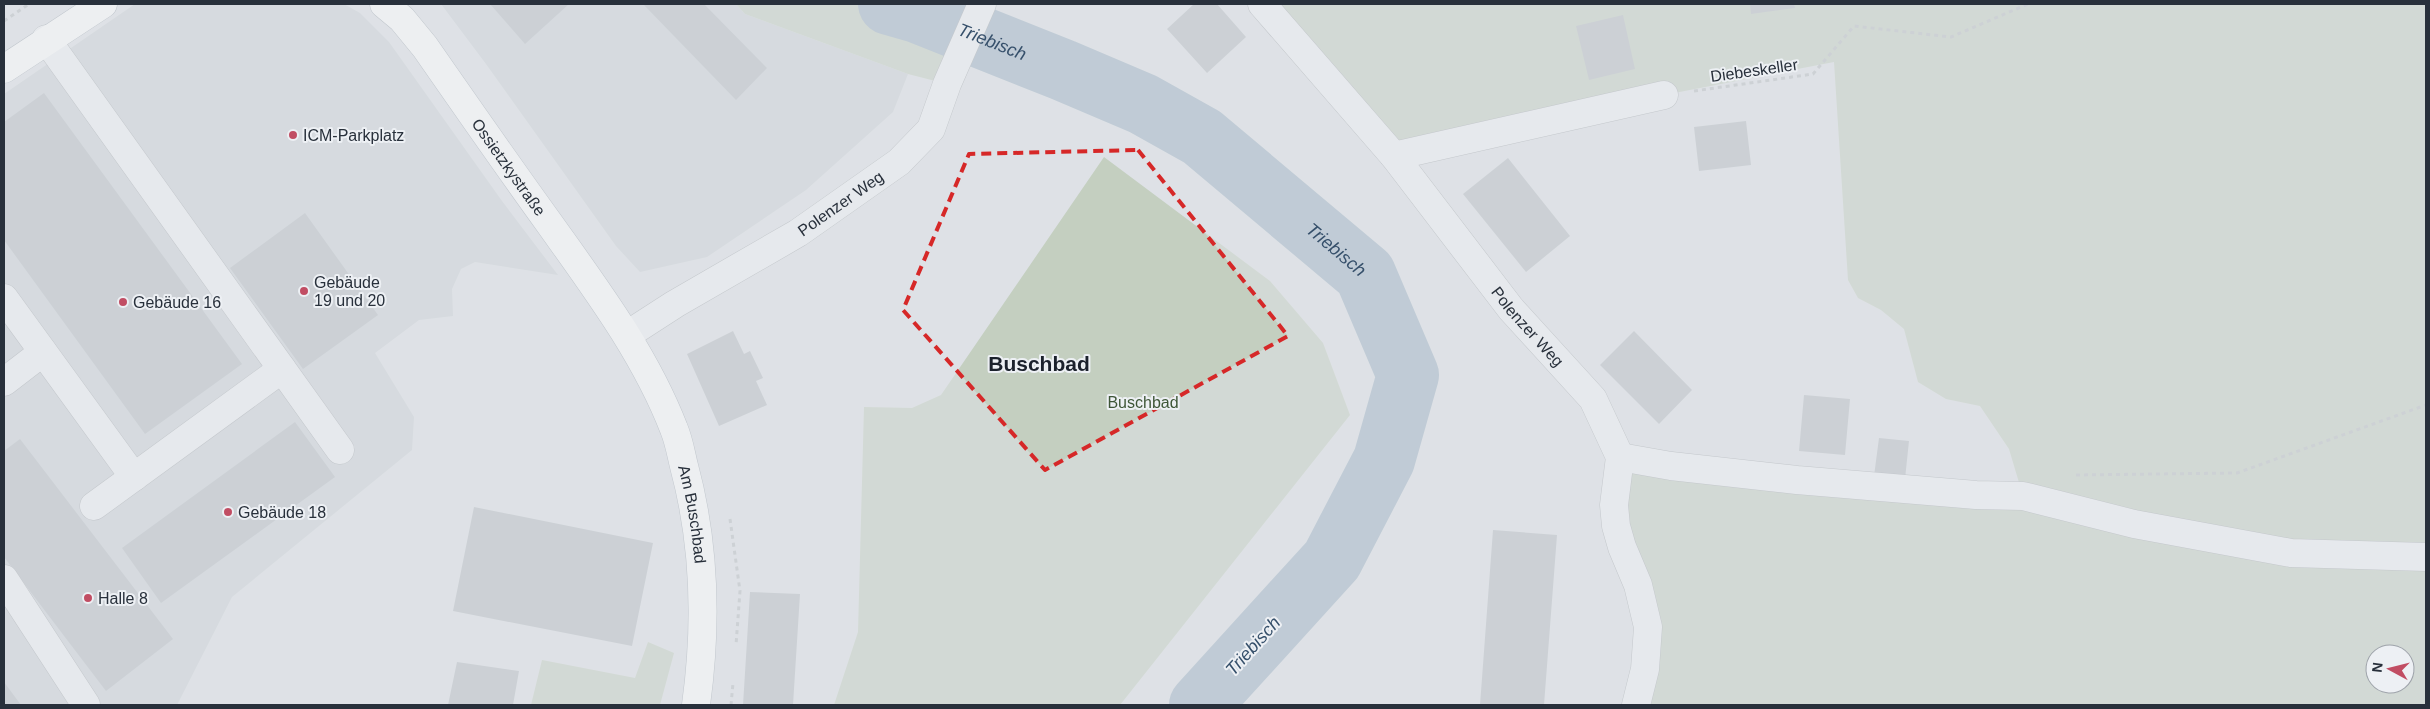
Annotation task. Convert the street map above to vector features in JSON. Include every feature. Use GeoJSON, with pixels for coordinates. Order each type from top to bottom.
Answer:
{"type":"FeatureCollection","features":[{"type":"Feature","properties":{"kind":"main road"},"geometry":{"type":"LineString","coordinates":[[4,70],[46,39],[103,4]]}},
{"type":"Feature","properties":{"kind":"main road","name":"Ossietzkystraße"},"geometry":{"type":"LineString","coordinates":[[384,4],[402,20],[425,48],[627,335]]}},
{"type":"Feature","properties":{"kind":"main road","name":"Am Buschbad"},"geometry":{"type":"LineString","coordinates":[[627,335],[654,380],[675,431],[692,495],[700,546],[703,598],[702,658],[696,705]]}},
{"type":"Feature","properties":{"kind":"street","name":"Polenzer Weg"},"geometry":{"type":"LineString","coordinates":[[627,335],[674,304],[798,233],[899,162],[930,129],[947,84],[982,4]]}},
{"type":"Feature","properties":{"kind":"street","name":"Polenzer Weg"},"geometry":{"type":"LineString","coordinates":[[1262,4],[1394,156],[1511,309],[1593,398],[1620,457]]}},
{"type":"Feature","properties":{"kind":"street"},"geometry":{"type":"LineString","coordinates":[[46,39],[340,450]]}},
{"type":"Feature","properties":{"kind":"street"},"geometry":{"type":"LineString","coordinates":[[1394,156],[1664,95]]}},
{"type":"Feature","properties":{"kind":"street"},"geometry":{"type":"LineString","coordinates":[[4,298],[134,477]]}},
{"type":"Feature","properties":{"kind":"street"},"geometry":{"type":"LineString","coordinates":[[4,382],[43,352]]}},
{"type":"Feature","properties":{"kind":"street"},"geometry":{"type":"LineString","coordinates":[[94,506],[282,369]]}},
{"type":"Feature","properties":{"kind":"street"},"geometry":{"type":"LineString","coordinates":[[1636,705],[1645,669],[1648,628],[1638,585],[1622,547],[1616,526],[1614,505],[1620,457],[1671,466],[1797,480],[1976,495],[2023,496],[2134,524],[2291,553],[2426,557]]}},
{"type":"Feature","properties":{"kind":"street"},"geometry":{"type":"LineString","coordinates":[[4,579],[86,705]]}},
{"type":"Feature","properties":{"kind":"path"},"geometry":{"type":"LineString","coordinates":[[4,21],[29,4]]}},
{"type":"Feature","properties":{"kind":"path","name":"Diebeskeller"},"geometry":{"type":"LineString","coordinates":[[1664,95],[1813,74],[1854,26],[1951,37],[2028,4]]}},
{"type":"Feature","properties":{"kind":"path"},"geometry":{"type":"LineString","coordinates":[[2073,474],[2237,473],[2426,405]]}},
{"type":"Feature","properties":{"kind":"highlighted area"},"geometry":{"type":"Polygon","coordinates":[[[1138,150],[1288,336],[1045,470],[903,310],[969,154],[1138,150]]]}},
{"type":"Feature","properties":{"kind":"shaded area"},"geometry":{"type":"Polygon","coordinates":[[[135,4],[344,4],[360,13],[389,42],[502,201],[558,275],[475,262],[461,269],[452,289],[453,316],[419,320],[375,353],[414,417],[412,450],[232,597],[177,705],[4,705],[4,94],[135,4]]]}},
{"type":"Feature","properties":{"kind":"shaded area"},"geometry":{"type":"Polygon","coordinates":[[[441,4],[736,4],[745,14],[908,74],[893,112],[806,190],[707,257],[640,272],[616,246],[441,4]]]}},
{"type":"Feature","properties":{"kind":"green space"},"geometry":{"type":"Polygon","coordinates":[[[736,4],[982,4],[947,84],[908,74],[745,14],[736,4]]]}},
{"type":"Feature","properties":{"kind":"green space"},"geometry":{"type":"Polygon","coordinates":[[[1262,4],[2426,4],[2426,705],[1636,705],[1645,669],[1622,547],[1620,457],[2023,496],[2009,449],[1980,406],[1946,399],[1918,382],[1904,329],[1881,310],[1858,298],[1848,280],[1834,62],[1664,95],[1394,156],[1262,4]]]}},
{"type":"Feature","properties":{"kind":"green space","name":"Buschbad"},"geometry":{"type":"Polygon","coordinates":[[[1104,157],[1270,281],[1323,343],[1350,415],[1120,705],[834,705],[858,632],[864,407],[912,408],[941,395],[1104,157]]]}},
{"type":"Feature","properties":{"kind":"green space"},"geometry":{"type":"Polygon","coordinates":[[[648,642],[674,653],[660,705],[531,705],[542,660],[635,678],[648,642]]]}},
{"type":"Feature","properties":{"kind":"building"},"geometry":{"type":"Polygon","coordinates":[[[490,4],[569,4],[525,44],[490,4]]]}},
{"type":"Feature","properties":{"kind":"building"},"geometry":{"type":"Polygon","coordinates":[[[643,4],[704,4],[767,68],[736,100],[643,4]]]}},
{"type":"Feature","properties":{"kind":"building"},"geometry":{"type":"Polygon","coordinates":[[[1194,4],[1217,4],[1246,37],[1207,73],[1167,29],[1194,4]]]}},
{"type":"Feature","properties":{"kind":"building"},"geometry":{"type":"Polygon","coordinates":[[[1750,4],[1794,4],[1795,8],[1751,14],[1750,4]]]}},
{"type":"Feature","properties":{"kind":"building"},"geometry":{"type":"Polygon","coordinates":[[[1623,15],[1635,69],[1589,80],[1576,26],[1623,15]]]}},
{"type":"Feature","properties":{"kind":"building","name":"Gebäude 16"},"geometry":{"type":"Polygon","coordinates":[[[44,93],[242,364],[145,434],[4,240],[4,122],[44,93]]]}},
{"type":"Feature","properties":{"kind":"building"},"geometry":{"type":"Polygon","coordinates":[[[1746,121],[1751,165],[1699,171],[1694,127],[1746,121]]]}},
{"type":"Feature","properties":{"kind":"building"},"geometry":{"type":"Polygon","coordinates":[[[1508,158],[1570,236],[1526,272],[1463,194],[1508,158]]]}},
{"type":"Feature","properties":{"kind":"building","name":"Gebäude 19 und 20"},"geometry":{"type":"Polygon","coordinates":[[[305,213],[378,315],[303,369],[230,268],[305,213]]]}},
{"type":"Feature","properties":{"kind":"building"},"geometry":{"type":"Polygon","coordinates":[[[733,331],[744,354],[750,351],[763,378],[756,381],[767,405],[719,426],[687,354],[733,331]]]}},
{"type":"Feature","properties":{"kind":"building"},"geometry":{"type":"Polygon","coordinates":[[[1634,331],[1692,390],[1659,424],[1600,365],[1634,331]]]}},
{"type":"Feature","properties":{"kind":"building"},"geometry":{"type":"Polygon","coordinates":[[[1804,395],[1850,399],[1845,455],[1799,451],[1804,395]]]}},
{"type":"Feature","properties":{"kind":"building","name":"Gebäude 18"},"geometry":{"type":"Polygon","coordinates":[[[295,422],[335,477],[161,603],[122,548],[295,422]]]}},
{"type":"Feature","properties":{"kind":"building"},"geometry":{"type":"Polygon","coordinates":[[[1879,438],[1909,441],[1905,479],[1874,476],[1879,438]]]}},
{"type":"Feature","properties":{"kind":"building","name":"Halle 8"},"geometry":{"type":"Polygon","coordinates":[[[20,439],[173,639],[106,691],[4,557],[4,451],[20,439]]]}},
{"type":"Feature","properties":{"kind":"building"},"geometry":{"type":"Polygon","coordinates":[[[474,507],[653,543],[632,646],[453,611],[474,507]]]}},
{"type":"Feature","properties":{"kind":"building"},"geometry":{"type":"Polygon","coordinates":[[[1493,530],[1557,535],[1544,705],[1480,705],[1493,530]]]}},
{"type":"Feature","properties":{"kind":"building"},"geometry":{"type":"Polygon","coordinates":[[[750,592],[800,594],[793,705],[743,705],[750,592]]]}},
{"type":"Feature","properties":{"kind":"building"},"geometry":{"type":"Polygon","coordinates":[[[457,662],[519,671],[513,705],[448,705],[457,662]]]}},
{"type":"Feature","properties":{"kind":"building"},"geometry":{"type":"Polygon","coordinates":[[[4,682],[21,705],[4,705],[4,682]]]}},
{"type":"Feature","properties":{"kind":"waterway","name":"Triebisch"},"geometry":{"type":"LineString","coordinates":[[889,4],[917,12],[1063,70],[1143,104],[1202,137],[1365,274],[1408,375],[1384,460],[1332,560],[1200,705]]}},
{"type":"Feature","properties":{"kind":"place","name":"ICM-Parkplatz"},"geometry":{"type":"Point","coordinates":[293,135]}},
{"type":"Feature","properties":{"kind":"place","name":"Gebäude 19 und 20"},"geometry":{"type":"Point","coordinates":[304,291]}},
{"type":"Feature","properties":{"kind":"place","name":"Gebäude 16"},"geometry":{"type":"Point","coordinates":[123,302]}},
{"type":"Feature","properties":{"kind":"place","name":"Gebäude 18"},"geometry":{"type":"Point","coordinates":[228,512]}},
{"type":"Feature","properties":{"kind":"place","name":"Halle 8"},"geometry":{"type":"Point","coordinates":[88,598]}},
{"type":"Feature","properties":{"kind":"district","name":"Buschbad"},"geometry":{"type":"Point","coordinates":[1039,364]}}]}
